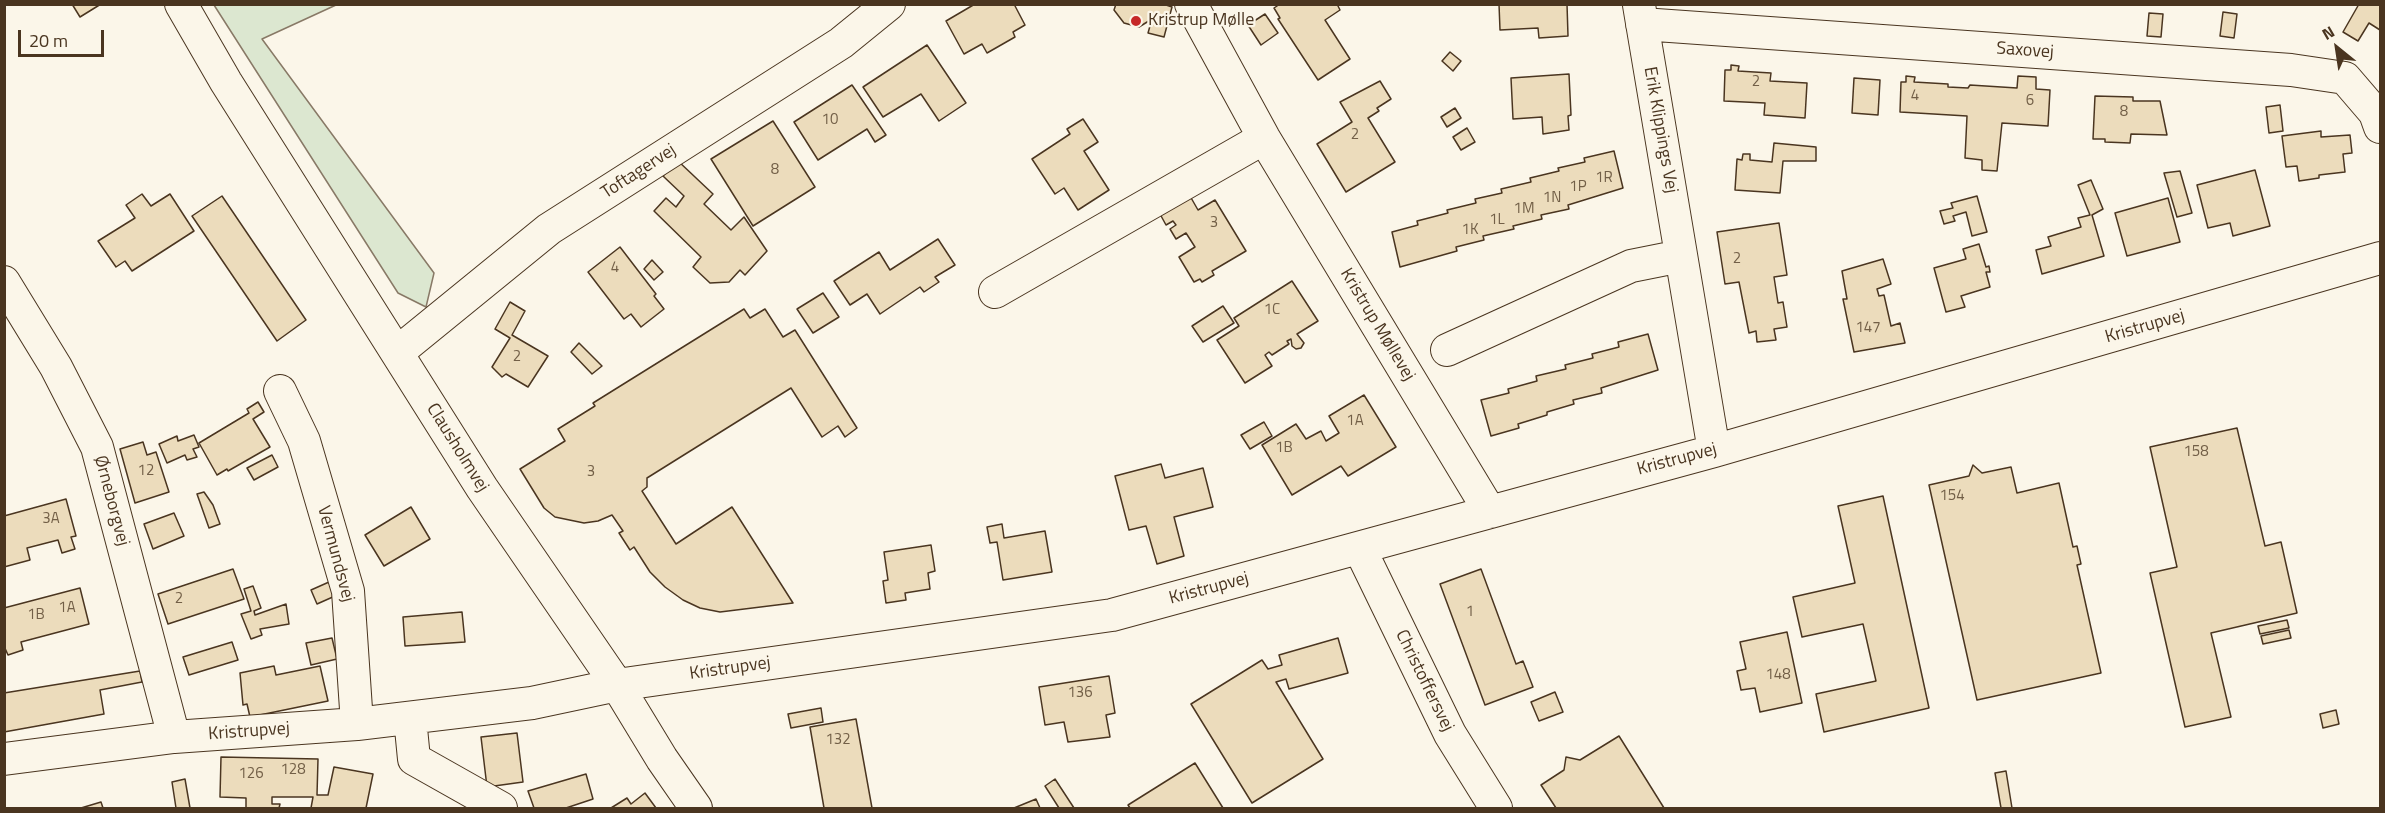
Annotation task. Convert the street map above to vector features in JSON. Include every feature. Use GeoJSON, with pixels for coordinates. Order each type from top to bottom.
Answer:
{"type":"FeatureCollection","features":[{"type":"Feature","properties":{"kind":"street","name":"Clausholmvej"},"geometry":{"type":"LineString","coordinates":[[158,4],[226,82]]}},
{"type":"Feature","properties":{"kind":"street","name":"Clausholmvej"},"geometry":{"type":"LineString","coordinates":[[181,4],[226,82],[482,488],[617,685],[662,759],[696,808]]}},
{"type":"Feature","properties":{"kind":"street","name":"Toftagervej"},"geometry":{"type":"LineString","coordinates":[[398,352],[549,229],[841,44],[889,4]]}},
{"type":"Feature","properties":{"kind":"street","name":"Kristrup Møllevej"},"geometry":{"type":"LineString","coordinates":[[1191,4],[1264,138],[1490,512]]}},
{"type":"Feature","properties":{"kind":"street","name":"Saxovej"},"geometry":{"type":"LineString","coordinates":[[1640,14],[2291,70],[2345,78],[2375,112],[2380,127]]}},
{"type":"Feature","properties":{"kind":"street","name":"Erik Klippings Vej"},"geometry":{"type":"LineString","coordinates":[[1640,14],[1714,451]]}},
{"type":"Feature","properties":{"kind":"street"},"geometry":{"type":"LineString","coordinates":[[995,292],[1264,138]]}},
{"type":"Feature","properties":{"kind":"street"},"geometry":{"type":"LineString","coordinates":[[1447,350],[1631,267],[1681,256]]}},
{"type":"Feature","properties":{"kind":"street","name":"Kristrupvej"},"geometry":{"type":"LineString","coordinates":[[4,759],[174,737],[357,724],[532,704],[617,685],[1112,615],[1714,451],[2380,258]]}},
{"type":"Feature","properties":{"kind":"street","name":"Ørneborgvej"},"geometry":{"type":"LineString","coordinates":[[4,282],[56,367],[97,447],[174,737]]}},
{"type":"Feature","properties":{"kind":"street","name":"Vermundsvej"},"geometry":{"type":"LineString","coordinates":[[280,391],[304,441],[348,591],[357,724]]}},
{"type":"Feature","properties":{"kind":"street","name":"Christoffersvej"},"geometry":{"type":"LineString","coordinates":[[1360,549],[1450,734],[1496,808]]}},
{"type":"Feature","properties":{"kind":"street"},"geometry":{"type":"LineString","coordinates":[[410,717],[414,759],[501,808]]}},
{"type":"Feature","properties":{"kind":"green space"},"geometry":{"type":"Polygon","coordinates":[[[214,5],[336,5],[262,39],[434,273],[426,307],[398,293],[214,5]]]}},
{"type":"Feature","properties":{"kind":"building"},"geometry":{"type":"Polygon","coordinates":[[[72,4],[101,4],[80,17],[72,4]]]}},
{"type":"Feature","properties":{"kind":"building"},"geometry":{"type":"Polygon","coordinates":[[[975,4],[1014,4],[1025,25],[1013,32],[1015,37],[987,53],[982,44],[964,54],[946,21],[975,4]]]}},
{"type":"Feature","properties":{"kind":"building","name":"Kristrup Mølle"},"geometry":{"type":"Polygon","coordinates":[[[1116,4],[1163,4],[1172,7],[1164,37],[1148,33],[1152,19],[1139,27],[1124,23],[1114,10],[1116,4]]]}},
{"type":"Feature","properties":{"kind":"building"},"geometry":{"type":"Polygon","coordinates":[[[1280,4],[1337,4],[1340,10],[1325,20],[1350,59],[1318,80],[1278,19],[1280,18],[1274,8],[1280,4]]]}},
{"type":"Feature","properties":{"kind":"building"},"geometry":{"type":"Polygon","coordinates":[[[1499,4],[1567,4],[1568,36],[1539,38],[1538,28],[1500,30],[1499,4]]]}},
{"type":"Feature","properties":{"kind":"building"},"geometry":{"type":"Polygon","coordinates":[[[2359,4],[2380,4],[2380,30],[2369,23],[2358,41],[2343,32],[2359,4]]]}},
{"type":"Feature","properties":{"kind":"building"},"geometry":{"type":"Polygon","coordinates":[[[2223,12],[2237,14],[2234,38],[2220,36],[2223,12]]]}},
{"type":"Feature","properties":{"kind":"building"},"geometry":{"type":"Polygon","coordinates":[[[2149,13],[2163,14],[2161,37],[2147,36],[2149,13]]]}},
{"type":"Feature","properties":{"kind":"building"},"geometry":{"type":"Polygon","coordinates":[[[1265,14],[1278,33],[1261,45],[1248,25],[1265,14]]]}},
{"type":"Feature","properties":{"kind":"building"},"geometry":{"type":"Polygon","coordinates":[[[927,45],[966,103],[939,121],[921,94],[883,117],[863,87],[927,45]]]}},
{"type":"Feature","properties":{"kind":"building"},"geometry":{"type":"Polygon","coordinates":[[[1450,52],[1461,61],[1453,71],[1442,61],[1450,52]]]}},
{"type":"Feature","properties":{"kind":"building"},"geometry":{"type":"Polygon","coordinates":[[[1731,65],[1739,66],[1738,71],[1771,73],[1770,81],[1807,83],[1805,118],[1764,115],[1765,103],[1724,101],[1725,70],[1731,70],[1731,65]]]}},
{"type":"Feature","properties":{"kind":"building"},"geometry":{"type":"Polygon","coordinates":[[[1569,74],[1571,115],[1568,116],[1569,130],[1543,134],[1542,117],[1513,119],[1511,78],[1569,74]]]}},
{"type":"Feature","properties":{"kind":"building"},"geometry":{"type":"Polygon","coordinates":[[[1906,76],[1915,77],[1914,82],[1968,88],[1970,85],[2017,88],[2018,76],[2036,77],[2036,89],[2050,90],[2048,126],[2002,123],[1997,171],[1982,170],[1982,160],[1965,158],[1967,116],[1900,112],[1901,82],[1906,82],[1906,76]]]}},
{"type":"Feature","properties":{"kind":"building"},"geometry":{"type":"Polygon","coordinates":[[[1854,78],[1880,80],[1878,115],[1852,113],[1854,78]]]}},
{"type":"Feature","properties":{"kind":"building"},"geometry":{"type":"Polygon","coordinates":[[[1380,81],[1391,99],[1377,108],[1379,111],[1368,118],[1395,162],[1346,192],[1317,144],[1352,122],[1340,102],[1380,81]]]}},
{"type":"Feature","properties":{"kind":"building"},"geometry":{"type":"Polygon","coordinates":[[[852,85],[886,135],[875,142],[867,129],[818,160],[794,122],[852,85]]]}},
{"type":"Feature","properties":{"kind":"building"},"geometry":{"type":"Polygon","coordinates":[[[2095,96],[2133,97],[2133,101],[2160,101],[2167,135],[2131,134],[2130,143],[2093,139],[2095,96]]]}},
{"type":"Feature","properties":{"kind":"building"},"geometry":{"type":"Polygon","coordinates":[[[2280,105],[2283,131],[2269,133],[2266,107],[2280,105]]]}},
{"type":"Feature","properties":{"kind":"building"},"geometry":{"type":"Polygon","coordinates":[[[1455,108],[1461,118],[1447,127],[1441,117],[1455,108]]]}},
{"type":"Feature","properties":{"kind":"building"},"geometry":{"type":"Polygon","coordinates":[[[1083,119],[1098,142],[1084,151],[1109,190],[1078,210],[1064,188],[1055,194],[1032,159],[1070,134],[1067,129],[1083,119]]]}},
{"type":"Feature","properties":{"kind":"building"},"geometry":{"type":"Polygon","coordinates":[[[773,121],[815,187],[753,226],[711,159],[773,121]]]}},
{"type":"Feature","properties":{"kind":"building"},"geometry":{"type":"Polygon","coordinates":[[[1467,128],[1475,142],[1461,150],[1453,137],[1467,128]]]}},
{"type":"Feature","properties":{"kind":"building"},"geometry":{"type":"Polygon","coordinates":[[[2321,131],[2321,137],[2350,135],[2352,153],[2343,154],[2345,172],[2319,175],[2319,178],[2299,181],[2297,166],[2286,167],[2282,136],[2321,131]]]}},
{"type":"Feature","properties":{"kind":"building"},"geometry":{"type":"Polygon","coordinates":[[[1774,143],[1816,147],[1816,161],[1783,161],[1780,193],[1735,190],[1737,159],[1742,160],[1743,154],[1750,154],[1750,160],[1772,162],[1774,143]]]}},
{"type":"Feature","properties":{"kind":"building"},"geometry":{"type":"Polygon","coordinates":[[[1614,151],[1623,188],[1568,205],[1569,209],[1541,215],[1542,219],[1513,226],[1514,229],[1483,236],[1484,240],[1456,247],[1457,251],[1400,267],[1392,232],[1418,225],[1417,221],[1448,213],[1447,210],[1476,203],[1475,199],[1502,193],[1501,189],[1531,182],[1530,178],[1585,162],[1584,158],[1614,151]]]}},
{"type":"Feature","properties":{"kind":"building"},"geometry":{"type":"Polygon","coordinates":[[[677,160],[713,194],[704,204],[731,230],[744,217],[767,251],[745,275],[740,270],[729,282],[710,283],[693,267],[701,257],[654,211],[666,198],[676,207],[684,196],[663,176],[677,160]]]}},
{"type":"Feature","properties":{"kind":"building"},"geometry":{"type":"Polygon","coordinates":[[[2255,170],[2270,226],[2233,236],[2230,223],[2208,228],[2197,185],[2255,170]]]}},
{"type":"Feature","properties":{"kind":"building"},"geometry":{"type":"Polygon","coordinates":[[[2180,171],[2192,213],[2177,217],[2164,173],[2180,171]]]}},
{"type":"Feature","properties":{"kind":"building"},"geometry":{"type":"Polygon","coordinates":[[[2091,180],[2103,209],[2092,215],[2104,256],[2042,274],[2036,250],[2051,246],[2048,237],[2081,227],[2078,218],[2090,215],[2078,185],[2091,180]]]}},
{"type":"Feature","properties":{"kind":"building"},"geometry":{"type":"Polygon","coordinates":[[[142,194],[151,206],[170,194],[194,231],[132,271],[125,261],[116,267],[98,241],[135,218],[126,205],[142,194]]]}},
{"type":"Feature","properties":{"kind":"building"},"geometry":{"type":"Polygon","coordinates":[[[222,196],[306,320],[277,341],[192,216],[222,196]]]}},
{"type":"Feature","properties":{"kind":"building"},"geometry":{"type":"Polygon","coordinates":[[[1190,196],[1198,210],[1215,200],[1246,251],[1212,271],[1214,275],[1202,282],[1200,279],[1194,282],[1179,257],[1195,247],[1186,233],[1176,239],[1170,229],[1176,225],[1173,221],[1166,225],[1160,214],[1190,196]]]}},
{"type":"Feature","properties":{"kind":"building"},"geometry":{"type":"Polygon","coordinates":[[[1977,196],[1987,232],[1972,236],[1966,212],[1953,216],[1955,221],[1944,224],[1940,211],[1953,208],[1951,203],[1977,196]]]}},
{"type":"Feature","properties":{"kind":"building"},"geometry":{"type":"Polygon","coordinates":[[[2168,198],[2180,242],[2127,256],[2115,213],[2168,198]]]}},
{"type":"Feature","properties":{"kind":"building"},"geometry":{"type":"Polygon","coordinates":[[[1779,223],[1787,275],[1774,277],[1778,303],[1783,302],[1787,327],[1774,329],[1776,340],[1757,342],[1756,331],[1749,333],[1739,282],[1725,284],[1717,232],[1779,223]]]}},
{"type":"Feature","properties":{"kind":"building"},"geometry":{"type":"Polygon","coordinates":[[[938,239],[955,265],[935,277],[939,282],[924,292],[920,287],[880,314],[867,294],[850,305],[834,281],[879,252],[890,270],[938,239]]]}},
{"type":"Feature","properties":{"kind":"building"},"geometry":{"type":"Polygon","coordinates":[[[1979,244],[1986,267],[1989,266],[1990,272],[1986,272],[1990,287],[1961,296],[1965,307],[1946,312],[1934,268],[1966,259],[1963,249],[1979,244]]]}},
{"type":"Feature","properties":{"kind":"building"},"geometry":{"type":"Polygon","coordinates":[[[620,247],[656,294],[654,296],[664,309],[641,327],[631,314],[624,319],[588,272],[620,247]]]}},
{"type":"Feature","properties":{"kind":"building"},"geometry":{"type":"Polygon","coordinates":[[[1883,259],[1891,284],[1877,289],[1879,296],[1884,295],[1891,326],[1900,323],[1905,343],[1854,352],[1843,299],[1847,299],[1842,271],[1883,259]]]}},
{"type":"Feature","properties":{"kind":"building"},"geometry":{"type":"Polygon","coordinates":[[[652,260],[663,272],[654,280],[644,269],[652,260]]]}},
{"type":"Feature","properties":{"kind":"building"},"geometry":{"type":"Polygon","coordinates":[[[1292,281],[1318,321],[1297,334],[1304,343],[1301,348],[1296,349],[1292,346],[1291,339],[1287,341],[1289,344],[1272,355],[1269,352],[1265,355],[1272,366],[1245,383],[1217,340],[1239,326],[1234,318],[1292,281]]]}},
{"type":"Feature","properties":{"kind":"building"},"geometry":{"type":"Polygon","coordinates":[[[823,293],[839,317],[813,333],[797,309],[823,293]]]}},
{"type":"Feature","properties":{"kind":"building"},"geometry":{"type":"Polygon","coordinates":[[[510,302],[525,311],[512,335],[548,356],[528,387],[506,374],[502,377],[492,367],[510,338],[495,329],[510,302]]]}},
{"type":"Feature","properties":{"kind":"building"},"geometry":{"type":"Polygon","coordinates":[[[1223,306],[1234,323],[1203,342],[1192,326],[1223,306]]]}},
{"type":"Feature","properties":{"kind":"building"},"geometry":{"type":"Polygon","coordinates":[[[744,309],[750,318],[765,309],[783,337],[795,330],[857,428],[845,437],[838,426],[822,437],[791,388],[647,478],[647,487],[642,491],[676,544],[732,507],[793,603],[720,612],[700,608],[683,600],[665,587],[650,572],[634,547],[630,550],[619,533],[623,531],[612,515],[598,521],[584,523],[555,517],[544,508],[520,469],[565,441],[558,429],[595,406],[593,403],[744,309]]]}},
{"type":"Feature","properties":{"kind":"building"},"geometry":{"type":"Polygon","coordinates":[[[1648,334],[1658,370],[1601,388],[1602,393],[1573,400],[1574,404],[1518,424],[1519,428],[1491,436],[1481,400],[1509,393],[1508,389],[1537,381],[1536,376],[1566,369],[1565,365],[1593,358],[1592,354],[1619,347],[1618,342],[1648,334]]]}},
{"type":"Feature","properties":{"kind":"building"},"geometry":{"type":"Polygon","coordinates":[[[579,343],[602,366],[592,374],[571,352],[579,343]]]}},
{"type":"Feature","properties":{"kind":"building"},"geometry":{"type":"Polygon","coordinates":[[[1364,395],[1396,447],[1348,476],[1341,466],[1292,495],[1262,445],[1296,424],[1306,439],[1321,431],[1326,441],[1339,433],[1329,416],[1364,395]]]}},
{"type":"Feature","properties":{"kind":"building"},"geometry":{"type":"Polygon","coordinates":[[[258,402],[264,412],[253,419],[270,447],[217,475],[199,443],[249,413],[247,409],[258,402]]]}},
{"type":"Feature","properties":{"kind":"building"},"geometry":{"type":"Polygon","coordinates":[[[1264,422],[1272,436],[1250,449],[1241,435],[1264,422]]]}},
{"type":"Feature","properties":{"kind":"building"},"geometry":{"type":"Polygon","coordinates":[[[2237,428],[2265,546],[2281,542],[2297,613],[2211,633],[2231,717],[2185,727],[2150,573],[2177,567],[2150,447],[2237,428]]]}},
{"type":"Feature","properties":{"kind":"building"},"geometry":{"type":"Polygon","coordinates":[[[194,435],[199,447],[193,449],[197,457],[187,460],[185,455],[167,463],[159,444],[177,436],[178,441],[194,435]]]}},
{"type":"Feature","properties":{"kind":"building"},"geometry":{"type":"Polygon","coordinates":[[[143,442],[147,455],[156,452],[169,492],[135,503],[120,449],[143,442]]]}},
{"type":"Feature","properties":{"kind":"building"},"geometry":{"type":"Polygon","coordinates":[[[272,455],[278,467],[254,480],[247,468],[272,455]]]}},
{"type":"Feature","properties":{"kind":"building"},"geometry":{"type":"Polygon","coordinates":[[[1161,464],[1165,478],[1203,468],[1213,507],[1174,517],[1184,556],[1157,564],[1146,526],[1129,530],[1115,476],[1161,464]]]}},
{"type":"Feature","properties":{"kind":"building"},"geometry":{"type":"Polygon","coordinates":[[[1973,465],[1982,473],[2011,467],[2017,493],[2059,483],[2073,547],[2077,546],[2081,564],[2077,565],[2101,673],[1977,700],[1929,485],[1969,476],[1973,465]]]}},
{"type":"Feature","properties":{"kind":"building"},"geometry":{"type":"Polygon","coordinates":[[[204,492],[213,505],[220,524],[209,528],[197,494],[204,492]]]}},
{"type":"Feature","properties":{"kind":"building"},"geometry":{"type":"Polygon","coordinates":[[[1883,496],[1929,708],[1824,732],[1816,694],[1876,681],[1863,624],[1802,637],[1793,597],[1855,583],[1838,506],[1883,496]]]}},
{"type":"Feature","properties":{"kind":"building"},"geometry":{"type":"Polygon","coordinates":[[[66,499],[76,536],[71,537],[75,549],[62,553],[58,540],[27,548],[30,560],[4,567],[4,516],[66,499]]]}},
{"type":"Feature","properties":{"kind":"building"},"geometry":{"type":"Polygon","coordinates":[[[411,507],[430,539],[384,566],[365,535],[411,507]]]}},
{"type":"Feature","properties":{"kind":"building"},"geometry":{"type":"Polygon","coordinates":[[[174,513],[184,536],[153,549],[144,524],[174,513]]]}},
{"type":"Feature","properties":{"kind":"building"},"geometry":{"type":"Polygon","coordinates":[[[1002,524],[1004,538],[1045,531],[1052,572],[1003,580],[997,542],[990,543],[987,527],[1002,524]]]}},
{"type":"Feature","properties":{"kind":"building"},"geometry":{"type":"Polygon","coordinates":[[[931,545],[935,571],[928,573],[930,589],[905,593],[906,600],[886,603],[883,581],[888,580],[884,552],[931,545]]]}},
{"type":"Feature","properties":{"kind":"building"},"geometry":{"type":"Polygon","coordinates":[[[233,569],[244,599],[168,624],[158,594],[233,569]]]}},
{"type":"Feature","properties":{"kind":"building"},"geometry":{"type":"Polygon","coordinates":[[[1481,569],[1516,664],[1523,661],[1533,687],[1485,705],[1440,584],[1481,569]]]}},
{"type":"Feature","properties":{"kind":"building"},"geometry":{"type":"Polygon","coordinates":[[[329,582],[335,596],[317,604],[311,590],[329,582]]]}},
{"type":"Feature","properties":{"kind":"building"},"geometry":{"type":"Polygon","coordinates":[[[253,586],[261,608],[254,611],[255,615],[286,604],[289,624],[260,629],[262,635],[251,639],[241,614],[251,611],[244,589],[253,586]]]}},
{"type":"Feature","properties":{"kind":"building"},"geometry":{"type":"Polygon","coordinates":[[[80,588],[89,624],[21,642],[23,650],[8,655],[4,646],[4,608],[80,588]]]}},
{"type":"Feature","properties":{"kind":"building"},"geometry":{"type":"Polygon","coordinates":[[[462,612],[465,642],[405,646],[403,617],[462,612]]]}},
{"type":"Feature","properties":{"kind":"building"},"geometry":{"type":"Polygon","coordinates":[[[2287,620],[2289,628],[2260,634],[2258,626],[2287,620]]]}},
{"type":"Feature","properties":{"kind":"building"},"geometry":{"type":"Polygon","coordinates":[[[2289,630],[2291,638],[2263,644],[2261,636],[2289,630]]]}},
{"type":"Feature","properties":{"kind":"building"},"geometry":{"type":"Polygon","coordinates":[[[1787,632],[1802,703],[1760,712],[1755,688],[1741,690],[1737,671],[1746,669],[1740,642],[1787,632]]]}},
{"type":"Feature","properties":{"kind":"building"},"geometry":{"type":"Polygon","coordinates":[[[332,638],[337,659],[311,665],[306,643],[332,638]]]}},
{"type":"Feature","properties":{"kind":"building"},"geometry":{"type":"Polygon","coordinates":[[[1338,638],[1348,673],[1289,689],[1286,679],[1276,682],[1323,759],[1252,803],[1191,704],[1262,660],[1268,669],[1282,665],[1279,655],[1338,638]]]}},
{"type":"Feature","properties":{"kind":"building"},"geometry":{"type":"Polygon","coordinates":[[[232,642],[238,660],[189,675],[183,657],[232,642]]]}},
{"type":"Feature","properties":{"kind":"building"},"geometry":{"type":"Polygon","coordinates":[[[274,666],[276,675],[320,666],[328,701],[250,717],[247,704],[243,705],[240,673],[274,666]]]}},
{"type":"Feature","properties":{"kind":"building"},"geometry":{"type":"Polygon","coordinates":[[[140,671],[142,682],[100,690],[104,714],[4,732],[4,693],[140,671]]]}},
{"type":"Feature","properties":{"kind":"building"},"geometry":{"type":"Polygon","coordinates":[[[1109,676],[1115,713],[1106,715],[1110,737],[1068,742],[1064,722],[1045,725],[1039,687],[1109,676]]]}},
{"type":"Feature","properties":{"kind":"building"},"geometry":{"type":"Polygon","coordinates":[[[1555,692],[1563,712],[1539,721],[1531,702],[1555,692]]]}},
{"type":"Feature","properties":{"kind":"building"},"geometry":{"type":"Polygon","coordinates":[[[821,708],[823,722],[791,728],[788,714],[821,708]]]}},
{"type":"Feature","properties":{"kind":"building"},"geometry":{"type":"Polygon","coordinates":[[[2336,710],[2339,724],[2323,728],[2320,714],[2336,710]]]}},
{"type":"Feature","properties":{"kind":"building"},"geometry":{"type":"Polygon","coordinates":[[[856,719],[872,808],[824,808],[810,727],[856,719]]]}},
{"type":"Feature","properties":{"kind":"building"},"geometry":{"type":"Polygon","coordinates":[[[517,733],[523,782],[487,787],[481,737],[517,733]]]}},
{"type":"Feature","properties":{"kind":"building"},"geometry":{"type":"Polygon","coordinates":[[[1619,736],[1664,808],[1556,808],[1541,785],[1564,770],[1566,757],[1580,760],[1619,736]]]}},
{"type":"Feature","properties":{"kind":"building"},"geometry":{"type":"Polygon","coordinates":[[[221,757],[318,759],[317,795],[328,795],[334,767],[373,774],[366,808],[311,808],[313,797],[272,797],[272,804],[280,804],[279,808],[246,808],[246,798],[220,797],[221,757]]]}},
{"type":"Feature","properties":{"kind":"building"},"geometry":{"type":"Polygon","coordinates":[[[1195,763],[1223,808],[1130,808],[1128,805],[1195,763]]]}},
{"type":"Feature","properties":{"kind":"building"},"geometry":{"type":"Polygon","coordinates":[[[2006,771],[2012,808],[2001,808],[1995,773],[2006,771]]]}},
{"type":"Feature","properties":{"kind":"building"},"geometry":{"type":"Polygon","coordinates":[[[586,774],[593,799],[566,808],[534,808],[528,791],[586,774]]]}},
{"type":"Feature","properties":{"kind":"building"},"geometry":{"type":"Polygon","coordinates":[[[185,779],[190,808],[176,808],[172,782],[185,779]]]}},
{"type":"Feature","properties":{"kind":"building"},"geometry":{"type":"Polygon","coordinates":[[[1055,779],[1074,808],[1059,808],[1045,786],[1055,779]]]}},
{"type":"Feature","properties":{"kind":"building"},"geometry":{"type":"Polygon","coordinates":[[[645,793],[656,808],[611,808],[627,798],[631,804],[645,793]]]}},
{"type":"Feature","properties":{"kind":"building"},"geometry":{"type":"Polygon","coordinates":[[[1036,799],[1040,808],[1014,808],[1036,799]]]}},
{"type":"Feature","properties":{"kind":"building"},"geometry":{"type":"Polygon","coordinates":[[[101,802],[103,808],[81,808],[101,802]]]}},
{"type":"Feature","properties":{"kind":"place","name":"Kristrup Mølle"},"geometry":{"type":"Point","coordinates":[1136,21]}}]}
